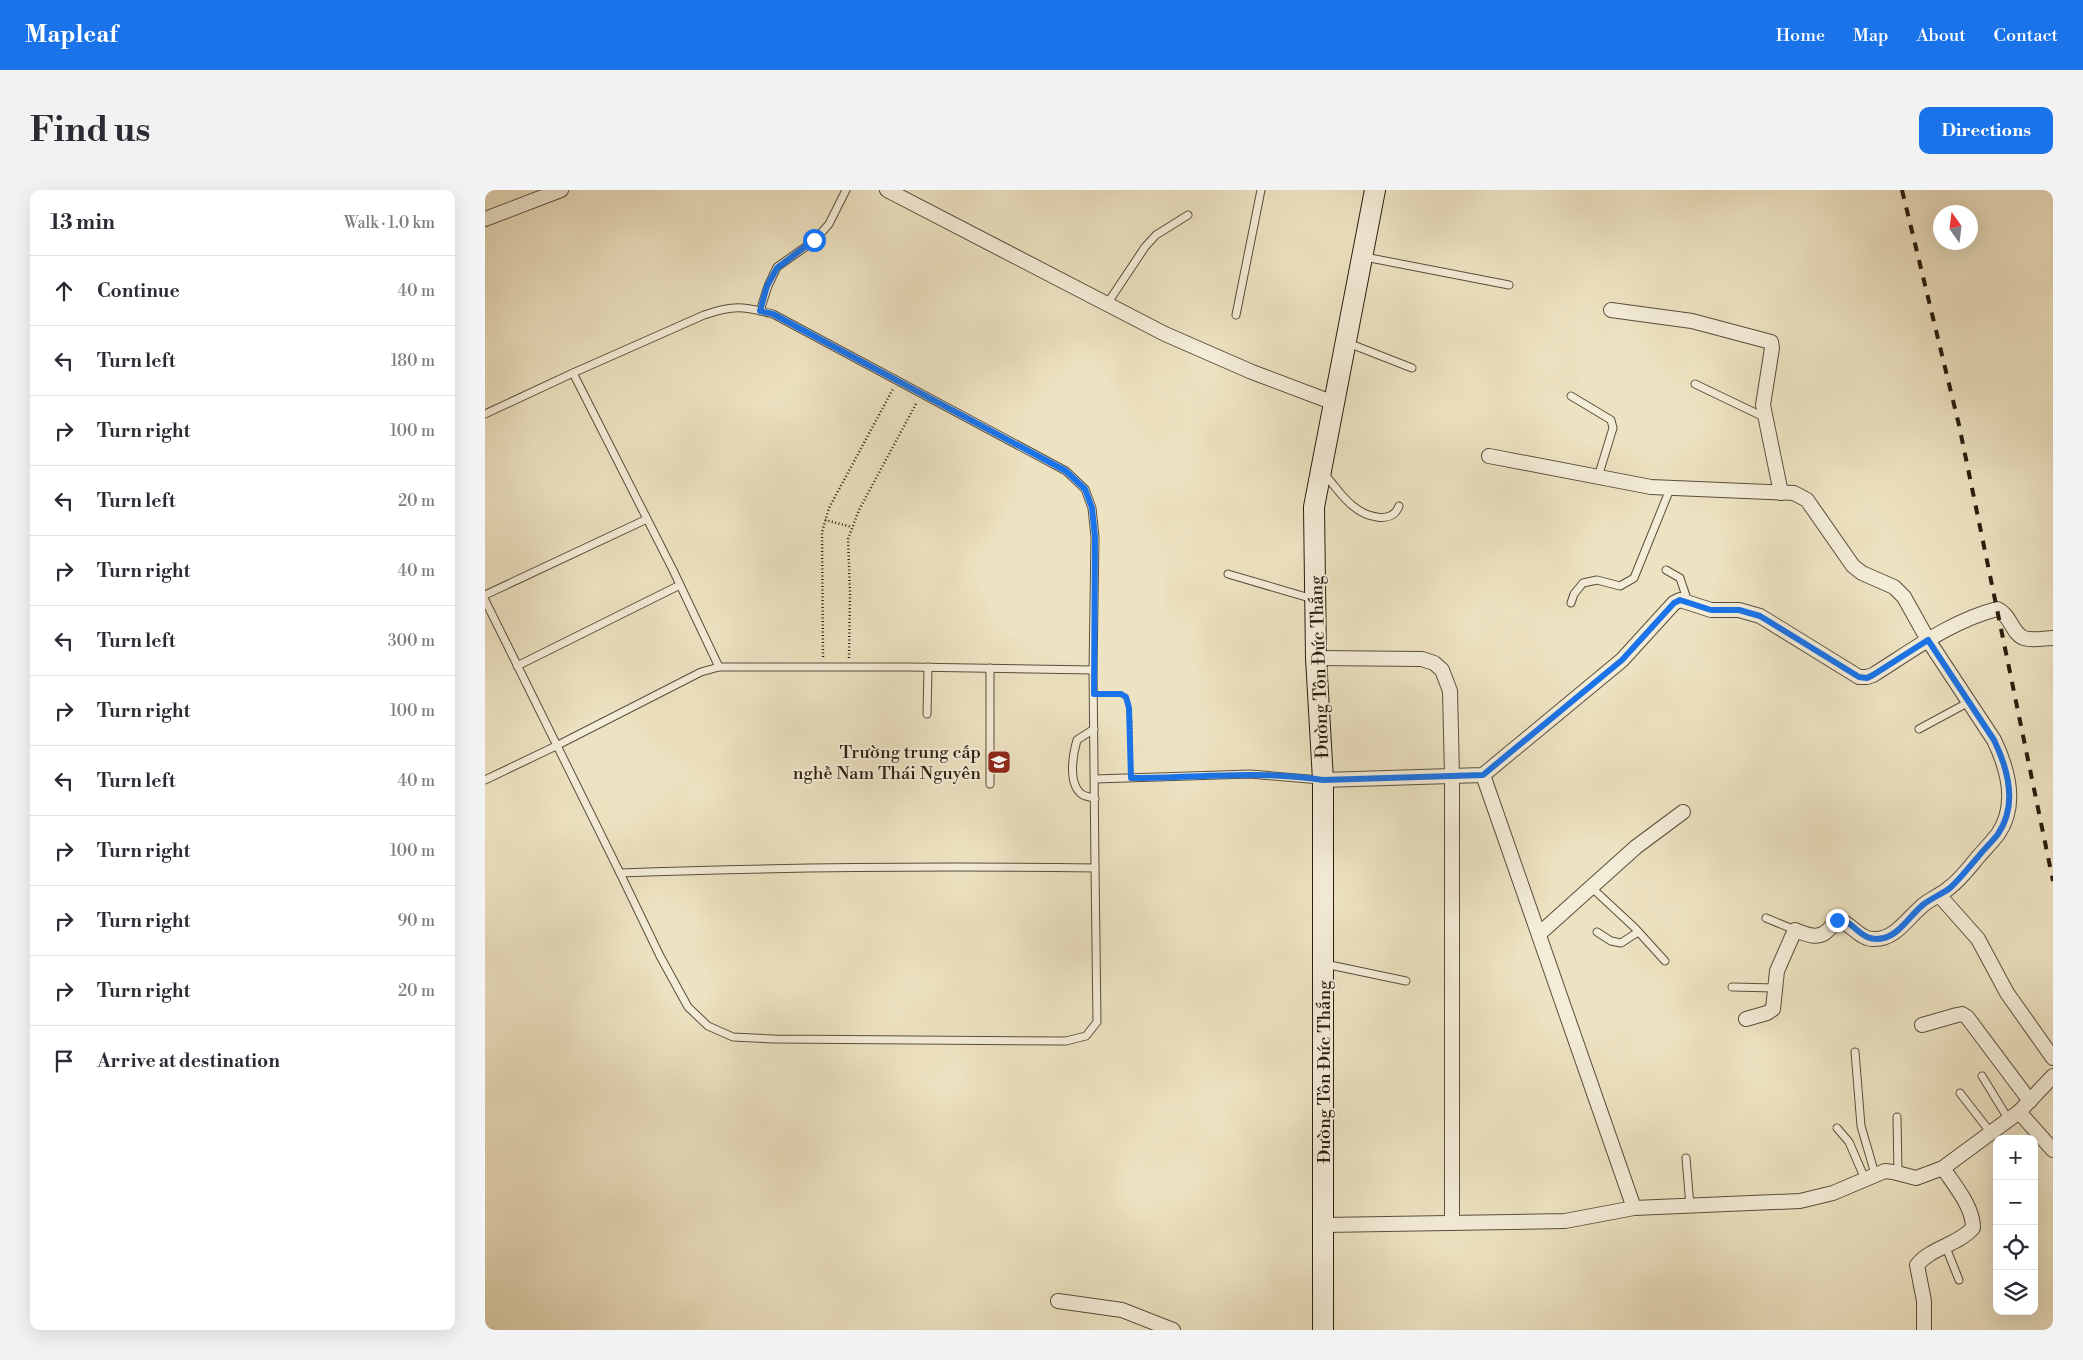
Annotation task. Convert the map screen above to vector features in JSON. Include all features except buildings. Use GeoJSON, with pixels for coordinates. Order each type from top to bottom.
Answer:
{"type":"FeatureCollection","features":[{"type":"Feature","properties":{"kind":"main road","name":"Đường Tôn Đức Thắng"},"geometry":{"type":"LineString","coordinates":[[1323,1330],[1323,780],[1317,658],[1313,507],[1375,190]]}},
{"type":"Feature","properties":{"kind":"street"},"geometry":{"type":"LineString","coordinates":[[485,219],[561,190]]}},
{"type":"Feature","properties":{"kind":"street"},"geometry":{"type":"LineString","coordinates":[[887,190],[1196,348],[1333,404]]}},
{"type":"Feature","properties":{"kind":"street"},"geometry":{"type":"LineString","coordinates":[[1611,310],[1692,321],[1771,342],[1772,348],[1763,405],[1781,493]]}},
{"type":"Feature","properties":{"kind":"street"},"geometry":{"type":"LineString","coordinates":[[1489,456],[1669,489],[1793,493],[1807,500],[1853,566],[1862,573],[1894,587],[1904,597],[1928,640],[1969,702],[2000,754],[2009,789],[2010,806],[1998,834],[1955,883],[1928,901],[1896,932],[1886,938],[1874,940],[1864,937],[1844,921],[1839,920],[1821,936],[1814,936],[1795,930],[1777,971],[1773,1009],[1767,1013],[1746,1019]]}},
{"type":"Feature","properties":{"kind":"street"},"geometry":{"type":"LineString","coordinates":[[1323,780],[1483,775],[1622,660],[1674,603],[1680,600],[1711,610],[1739,610],[1760,616],[1859,677],[1867,678],[1928,640],[1972,616],[1997,609],[2007,615],[2021,637],[2026,639],[2053,638]]}},
{"type":"Feature","properties":{"kind":"street"},"geometry":{"type":"LineString","coordinates":[[1317,658],[1422,659],[1434,663],[1442,670],[1450,691],[1452,776],[1452,1223]]}},
{"type":"Feature","properties":{"kind":"street"},"geometry":{"type":"LineString","coordinates":[[1483,775],[1634,1208]]}},
{"type":"Feature","properties":{"kind":"street"},"geometry":{"type":"LineString","coordinates":[[1539,934],[1646,838],[1683,812]]}},
{"type":"Feature","properties":{"kind":"street"},"geometry":{"type":"LineString","coordinates":[[1939,895],[1978,940],[2007,993],[2053,1058]]}},
{"type":"Feature","properties":{"kind":"street"},"geometry":{"type":"LineString","coordinates":[[1922,1025],[1962,1014],[1967,1017],[2030,1101]]}},
{"type":"Feature","properties":{"kind":"street"},"geometry":{"type":"LineString","coordinates":[[1324,1225],[1565,1221],[1634,1208],[1800,1201],[1833,1193],[1870,1176],[1885,1172],[1916,1178],[1943,1168],[2014,1116],[2053,1076]]}},
{"type":"Feature","properties":{"kind":"street"},"geometry":{"type":"LineString","coordinates":[[2014,1116],[2053,1150]]}},
{"type":"Feature","properties":{"kind":"street"},"geometry":{"type":"LineString","coordinates":[[1924,1330],[1924,1301],[1917,1265],[1925,1257],[1972,1230],[1973,1224],[1967,1206],[1943,1168]]}},
{"type":"Feature","properties":{"kind":"street"},"geometry":{"type":"LineString","coordinates":[[1058,1301],[1121,1310],[1173,1330]]}},
{"type":"Feature","properties":{"kind":"lane"},"geometry":{"type":"LineString","coordinates":[[760,311],[767,286],[777,268],[814,240],[829,224],[845,190]]}},
{"type":"Feature","properties":{"kind":"lane"},"geometry":{"type":"LineString","coordinates":[[1236,315],[1261,190]]}},
{"type":"Feature","properties":{"kind":"lane"},"geometry":{"type":"LineString","coordinates":[[1107,304],[1145,247],[1156,235],[1188,215]]}},
{"type":"Feature","properties":{"kind":"lane"},"geometry":{"type":"LineString","coordinates":[[1362,256],[1509,285]]}},
{"type":"Feature","properties":{"kind":"lane"},"geometry":{"type":"LineString","coordinates":[[485,414],[703,315],[724,308],[744,306],[773,314],[1066,471],[1085,489],[1092,508],[1095,537],[1093,670],[1097,1022],[1086,1036],[1065,1041],[774,1039],[733,1037],[708,1026],[688,1007],[660,956],[485,600]]}},
{"type":"Feature","properties":{"kind":"lane"},"geometry":{"type":"LineString","coordinates":[[1345,342],[1412,368]]}},
{"type":"Feature","properties":{"kind":"lane"},"geometry":{"type":"LineString","coordinates":[[573,373],[681,586],[719,667]]}},
{"type":"Feature","properties":{"kind":"lane"},"geometry":{"type":"LineString","coordinates":[[1695,384],[1764,417]]}},
{"type":"Feature","properties":{"kind":"lane"},"geometry":{"type":"LineString","coordinates":[[1571,396],[1611,420],[1613,428],[1598,477]]}},
{"type":"Feature","properties":{"kind":"lane"},"geometry":{"type":"LineString","coordinates":[[1321,470],[1353,506],[1368,513],[1385,518],[1397,513],[1399,506]]}},
{"type":"Feature","properties":{"kind":"lane"},"geometry":{"type":"LineString","coordinates":[[1571,603],[1574,594],[1583,583],[1597,580],[1620,586],[1633,578],[1669,489]]}},
{"type":"Feature","properties":{"kind":"lane"},"geometry":{"type":"LineString","coordinates":[[485,595],[647,518]]}},
{"type":"Feature","properties":{"kind":"lane"},"geometry":{"type":"LineString","coordinates":[[1666,570],[1680,578],[1688,602]]}},
{"type":"Feature","properties":{"kind":"lane"},"geometry":{"type":"LineString","coordinates":[[1228,574],[1315,600]]}},
{"type":"Feature","properties":{"kind":"lane"},"geometry":{"type":"LineString","coordinates":[[517,666],[681,586]]}},
{"type":"Feature","properties":{"kind":"lane"},"geometry":{"type":"LineString","coordinates":[[485,780],[557,746],[701,672],[719,667],[928,667],[1093,670]]}},
{"type":"Feature","properties":{"kind":"lane"},"geometry":{"type":"LineString","coordinates":[[927,714],[928,667]]}},
{"type":"Feature","properties":{"kind":"lane"},"geometry":{"type":"LineString","coordinates":[[990,668],[990,784]]}},
{"type":"Feature","properties":{"kind":"lane"},"geometry":{"type":"LineString","coordinates":[[1919,729],[1969,702]]}},
{"type":"Feature","properties":{"kind":"lane"},"geometry":{"type":"LineString","coordinates":[[1094,729],[1077,740],[1073,762],[1074,777],[1078,790],[1095,798]]}},
{"type":"Feature","properties":{"kind":"lane"},"geometry":{"type":"LineString","coordinates":[[1095,779],[1250,774],[1323,780]]}},
{"type":"Feature","properties":{"kind":"lane"},"geometry":{"type":"LineString","coordinates":[[620,873],[705,869],[1095,868]]}},
{"type":"Feature","properties":{"kind":"lane"},"geometry":{"type":"LineString","coordinates":[[1591,887],[1665,961]]}},
{"type":"Feature","properties":{"kind":"lane"},"geometry":{"type":"LineString","coordinates":[[1766,918],[1795,930]]}},
{"type":"Feature","properties":{"kind":"lane"},"geometry":{"type":"LineString","coordinates":[[1597,932],[1611,941],[1621,943],[1638,932]]}},
{"type":"Feature","properties":{"kind":"lane"},"geometry":{"type":"LineString","coordinates":[[1324,963],[1406,981]]}},
{"type":"Feature","properties":{"kind":"lane"},"geometry":{"type":"LineString","coordinates":[[1732,987],[1775,988]]}},
{"type":"Feature","properties":{"kind":"lane"},"geometry":{"type":"LineString","coordinates":[[1855,1052],[1861,1126],[1870,1176]]}},
{"type":"Feature","properties":{"kind":"lane"},"geometry":{"type":"LineString","coordinates":[[1982,1076],[2014,1116]]}},
{"type":"Feature","properties":{"kind":"lane"},"geometry":{"type":"LineString","coordinates":[[1960,1093],[1991,1133]]}},
{"type":"Feature","properties":{"kind":"lane"},"geometry":{"type":"LineString","coordinates":[[1897,1117],[1898,1173]]}},
{"type":"Feature","properties":{"kind":"lane"},"geometry":{"type":"LineString","coordinates":[[1837,1128],[1849,1142],[1870,1176]]}},
{"type":"Feature","properties":{"kind":"lane"},"geometry":{"type":"LineString","coordinates":[[1686,1158],[1691,1206]]}},
{"type":"Feature","properties":{"kind":"lane"},"geometry":{"type":"LineString","coordinates":[[1945,1246],[1959,1280]]}},
{"type":"Feature","properties":{"kind":"path"},"geometry":{"type":"LineString","coordinates":[[823,668],[822,532],[825,520],[837,492],[897,382]]}},
{"type":"Feature","properties":{"kind":"path"},"geometry":{"type":"LineString","coordinates":[[849,668],[850,593],[848,539],[859,510],[921,394]]}},
{"type":"Feature","properties":{"kind":"path"},"geometry":{"type":"LineString","coordinates":[[825,520],[852,527]]}},
{"type":"Feature","properties":{"kind":"path"},"geometry":{"type":"LineString","coordinates":[[1094,694],[1121,694],[1128,701],[1131,732],[1131,778]]}},
{"type":"Feature","properties":{"kind":"railway"},"geometry":{"type":"LineString","coordinates":[[1902,190],[1959,425],[2053,881]]}},
{"type":"Feature","properties":{"kind":"place","name":"Trường trung cấp nghề Nam Thái Nguyên"},"geometry":{"type":"Point","coordinates":[999,762]}},
{"type":"Feature","properties":{"kind":"route"},"geometry":{"type":"LineString","coordinates":[[814,240],[777,268],[767,286],[760,311],[773,314],[859,362],[1066,471],[1085,489],[1092,508],[1095,537],[1094,694],[1121,694],[1128,701],[1131,732],[1131,778],[1250,774],[1323,780],[1483,775],[1622,660],[1674,603],[1680,600],[1691,602],[1706,609],[1739,610],[1760,616],[1859,677],[1867,678],[1873,675],[1928,640],[1994,740],[2000,754],[2009,789],[2010,806],[2006,819],[1998,834],[1955,883],[1928,901],[1896,932],[1886,938],[1874,940],[1864,937],[1844,921],[1837,920]]}}]}
